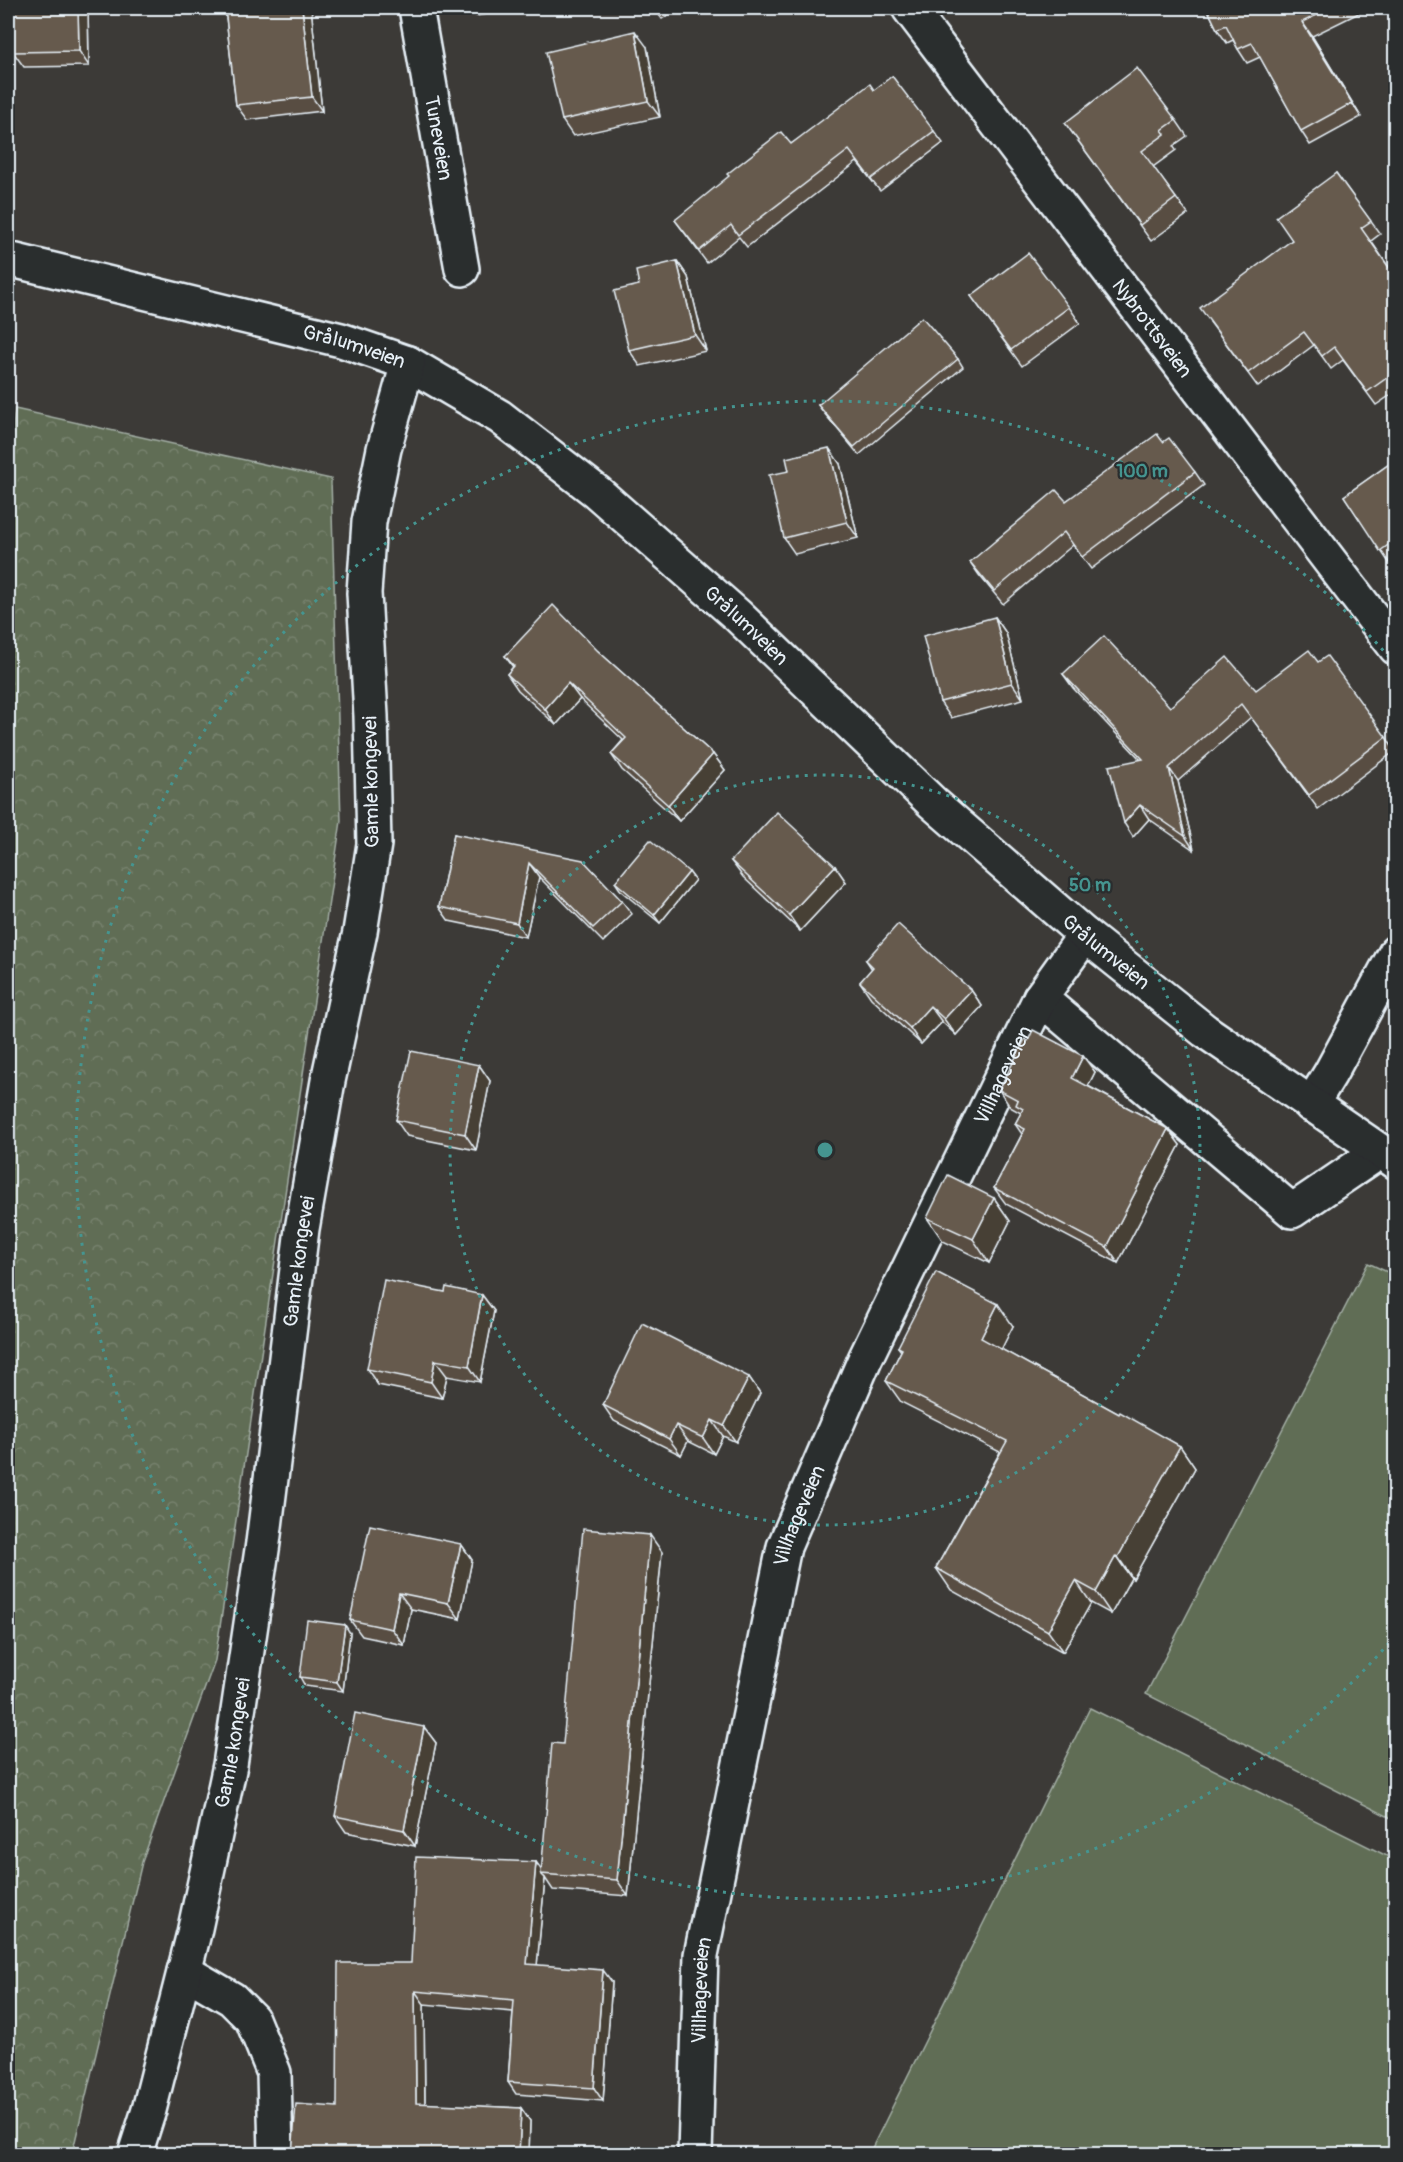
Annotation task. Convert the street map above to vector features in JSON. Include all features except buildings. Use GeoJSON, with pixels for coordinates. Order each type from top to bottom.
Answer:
{"type":"FeatureCollection","features":[{"type":"Feature","properties":{"kind":"main road","name":"Tuneveien"},"geometry":{"type":"LineString","coordinates":[[416,8],[462,269]]}},
{"type":"Feature","properties":{"kind":"main road","name":"Nybrottsveien"},"geometry":{"type":"LineString","coordinates":[[909,8],[1395,648]]}},
{"type":"Feature","properties":{"kind":"main road","name":"Grålumveien"},"geometry":{"type":"LineString","coordinates":[[8,259],[341,340],[408,363],[500,417],[597,492],[737,615],[933,803],[1084,935],[1205,1031],[1387,1157]]}},
{"type":"Feature","properties":{"kind":"main road","name":"Gamle kongevei"},"geometry":{"type":"LineString","coordinates":[[135,2154],[149,2110],[184,1971],[230,1765],[263,1543],[302,1230],[328,1081],[360,932],[374,844],[364,593],[369,522],[384,449],[408,363]]}},
{"type":"Feature","properties":{"kind":"main road","name":"Villhageveien"},"geometry":{"type":"LineString","coordinates":[[695,2154],[701,1955],[784,1547],[866,1359],[1040,998],[1084,935]]}},
{"type":"Feature","properties":{"kind":"main road"},"geometry":{"type":"LineString","coordinates":[[1311,1105],[1395,952]]}},
{"type":"Feature","properties":{"kind":"main road"},"geometry":{"type":"LineString","coordinates":[[1040,998],[1292,1211],[1387,1157]]}},
{"type":"Feature","properties":{"kind":"main road"},"geometry":{"type":"LineString","coordinates":[[184,1971],[232,1999],[252,2019],[274,2073],[276,2154]]}},
{"type":"Feature","properties":{"kind":"green space"},"geometry":{"type":"Polygon","coordinates":[[[15,409],[331,479],[341,821],[215,1660],[142,1862],[72,2154],[8,2154],[8,482],[15,409]]]}},
{"type":"Feature","properties":{"kind":"green space"},"geometry":{"type":"Polygon","coordinates":[[[1368,1263],[1396,1276],[1395,1820],[1146,1694],[1368,1263]]]}},
{"type":"Feature","properties":{"kind":"green space"},"geometry":{"type":"Polygon","coordinates":[[[1090,1708],[1395,1860],[1395,2154],[869,2154],[1090,1708]]]}}]}
